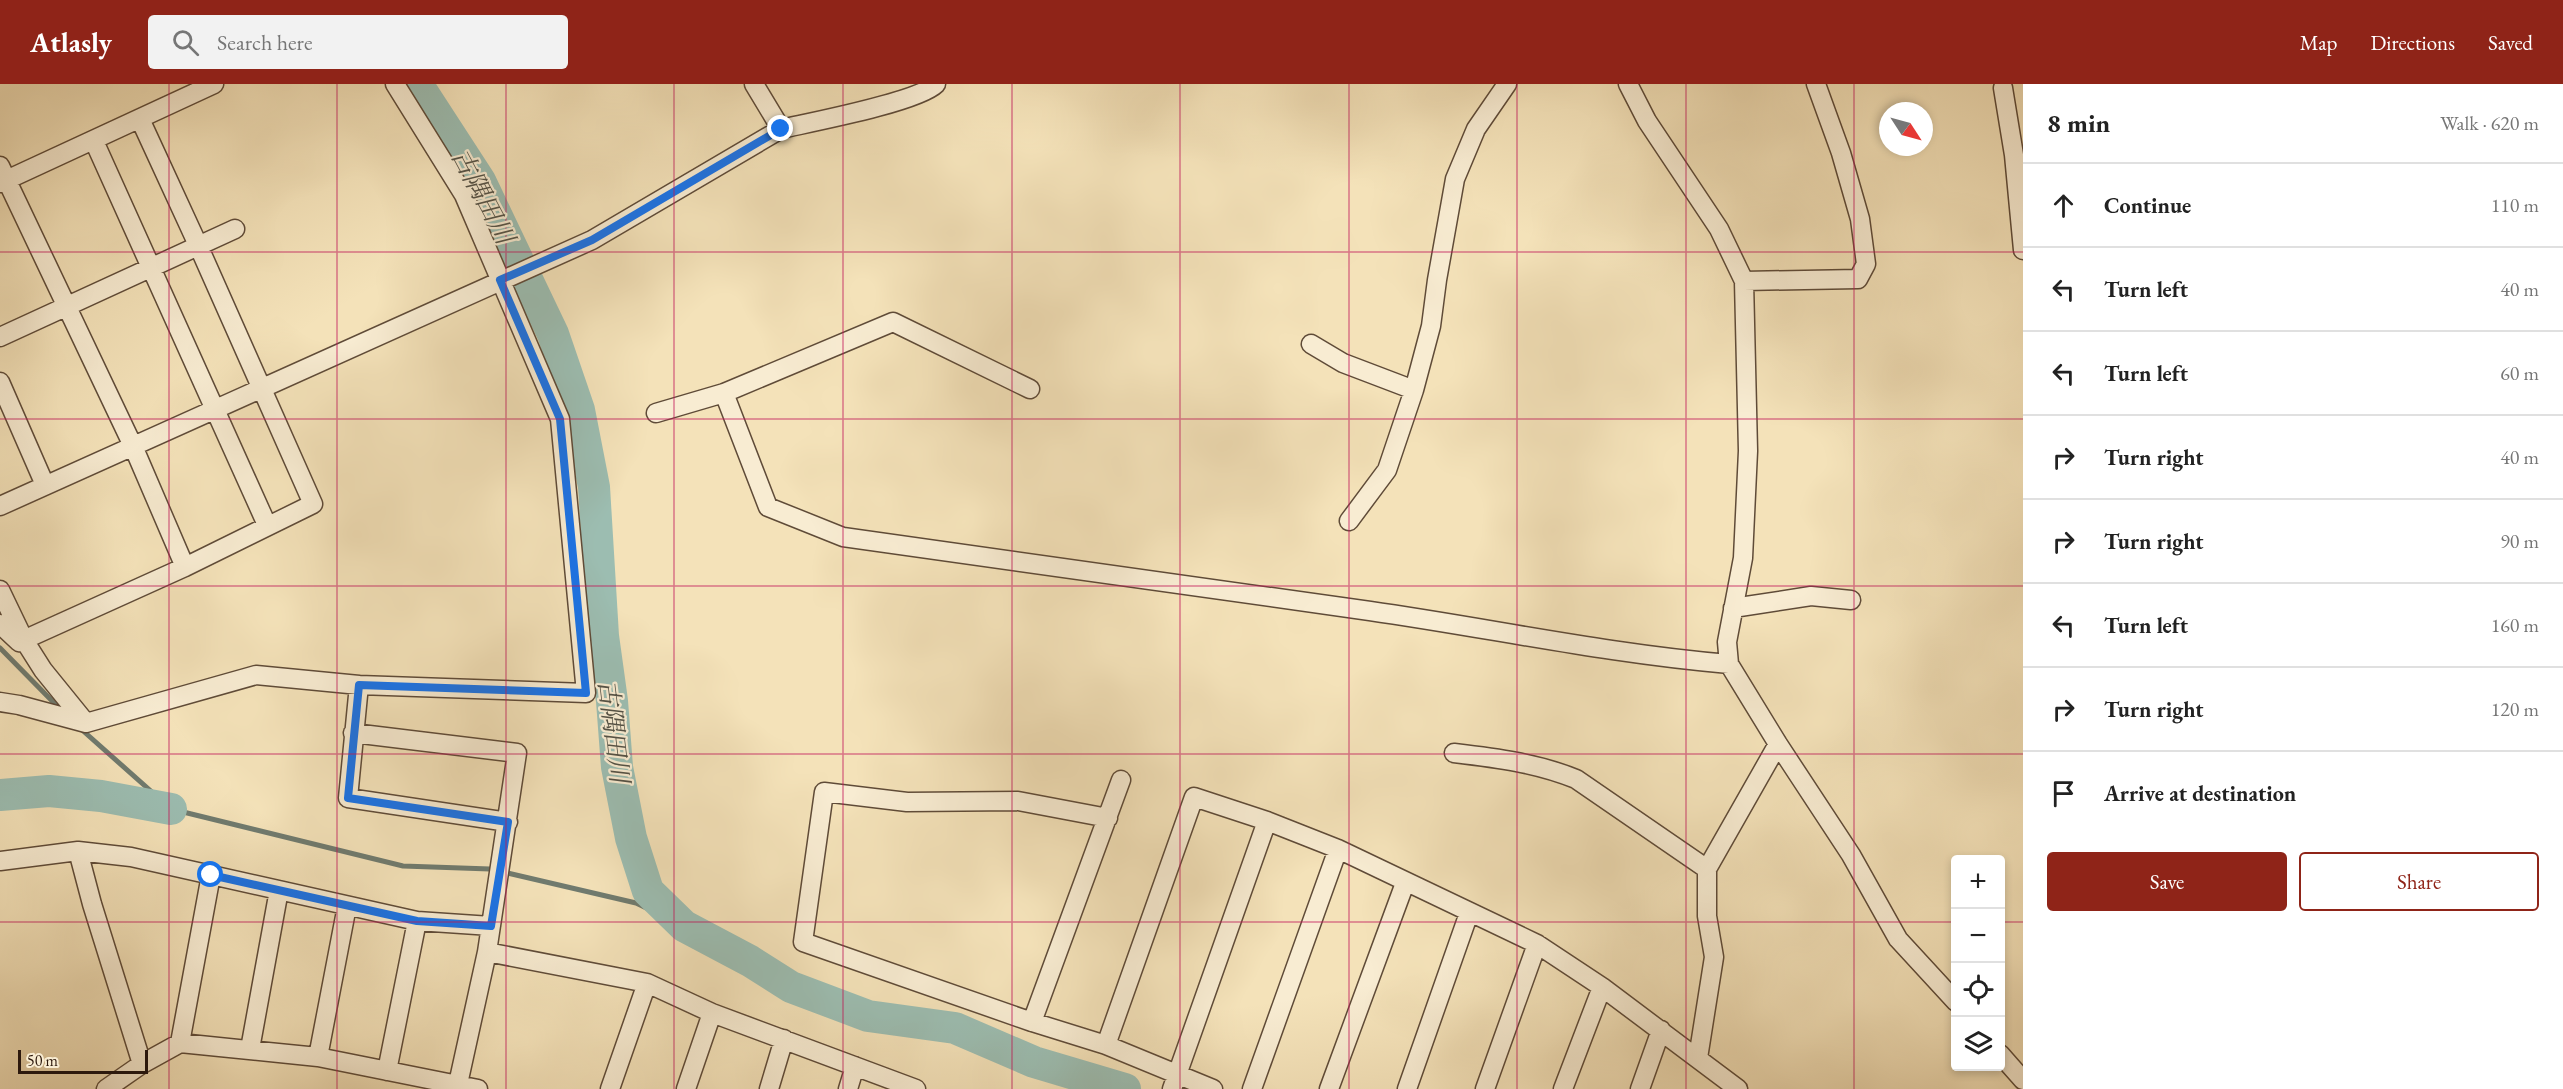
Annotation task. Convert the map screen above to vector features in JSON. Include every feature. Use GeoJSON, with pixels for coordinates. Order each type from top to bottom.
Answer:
{"type":"FeatureCollection","features":[{"type":"Feature","properties":{"kind":"street"},"geometry":{"type":"LineString","coordinates":[[185,567],[68,307],[2,177],[93,141],[214,84]]}},
{"type":"Feature","properties":{"kind":"street"},"geometry":{"type":"LineString","coordinates":[[0,702],[86,723],[256,675],[359,685],[586,693],[560,419],[465,195],[395,84]]}},
{"type":"Feature","properties":{"kind":"street"},"geometry":{"type":"LineString","coordinates":[[754,84],[781,129]]}},
{"type":"Feature","properties":{"kind":"street"},"geometry":{"type":"LineString","coordinates":[[0,506],[592,240],[781,129],[891,103],[930,90],[936,84]]}},
{"type":"Feature","properties":{"kind":"street"},"geometry":{"type":"LineString","coordinates":[[1349,521],[1387,470],[1414,390],[1431,326],[1455,179],[1476,129],[1507,84]]}},
{"type":"Feature","properties":{"kind":"street"},"geometry":{"type":"LineString","coordinates":[[1628,84],[1647,121],[1719,229],[1744,282],[1748,451],[1743,558],[1727,642],[1729,664],[1851,855],[1898,939],[1951,997]]}},
{"type":"Feature","properties":{"kind":"street"},"geometry":{"type":"LineString","coordinates":[[1744,282],[1858,279],[1866,264],[1860,219],[1841,153],[1816,84]]}},
{"type":"Feature","properties":{"kind":"street"},"geometry":{"type":"LineString","coordinates":[[2010,85],[2019,155],[2023,250]]}},
{"type":"Feature","properties":{"kind":"street"},"geometry":{"type":"LineString","coordinates":[[0,624],[19,642],[185,567],[314,504],[140,119]]}},
{"type":"Feature","properties":{"kind":"street"},"geometry":{"type":"LineString","coordinates":[[93,141],[267,525]]}},
{"type":"Feature","properties":{"kind":"street"},"geometry":{"type":"LineString","coordinates":[[0,337],[235,229]]}},
{"type":"Feature","properties":{"kind":"street"},"geometry":{"type":"LineString","coordinates":[[656,413],[724,393],[893,322],[1030,389]]}},
{"type":"Feature","properties":{"kind":"street"},"geometry":{"type":"LineString","coordinates":[[1311,344],[1343,363],[1414,390]]}},
{"type":"Feature","properties":{"kind":"street"},"geometry":{"type":"LineString","coordinates":[[0,381],[45,485]]}},
{"type":"Feature","properties":{"kind":"street"},"geometry":{"type":"LineString","coordinates":[[724,393],[768,507],[843,537],[1370,610],[1653,657],[1729,664]]}},
{"type":"Feature","properties":{"kind":"street"},"geometry":{"type":"LineString","coordinates":[[0,590],[24,640],[43,669],[86,723]]}},
{"type":"Feature","properties":{"kind":"street"},"geometry":{"type":"LineString","coordinates":[[1733,608],[1811,596],[1851,600]]}},
{"type":"Feature","properties":{"kind":"street"},"geometry":{"type":"LineString","coordinates":[[359,685],[348,798],[508,822]]}},
{"type":"Feature","properties":{"kind":"street"},"geometry":{"type":"LineString","coordinates":[[353,733],[518,753],[487,952],[458,1084]]}},
{"type":"Feature","properties":{"kind":"street"},"geometry":{"type":"LineString","coordinates":[[1698,1058],[1714,957],[1707,916],[1707,869],[1778,744]]}},
{"type":"Feature","properties":{"kind":"street"},"geometry":{"type":"LineString","coordinates":[[1454,753],[1494,757],[1553,769],[1576,779],[1707,869]]}},
{"type":"Feature","properties":{"kind":"street"},"geometry":{"type":"LineString","coordinates":[[1032,1023],[1121,780]]}},
{"type":"Feature","properties":{"kind":"street"},"geometry":{"type":"LineString","coordinates":[[1108,818],[1018,801],[907,802],[824,792],[803,942],[1032,1023],[1106,1046],[1174,1082],[1213,1089]]}},
{"type":"Feature","properties":{"kind":"street"},"geometry":{"type":"LineString","coordinates":[[1106,1046],[1194,797],[1268,821],[1338,849],[1405,883],[1537,944],[1602,987],[1738,1089]]}},
{"type":"Feature","properties":{"kind":"street"},"geometry":{"type":"LineString","coordinates":[[1174,1082],[1268,821]]}},
{"type":"Feature","properties":{"kind":"street"},"geometry":{"type":"LineString","coordinates":[[1252,1089],[1338,849]]}},
{"type":"Feature","properties":{"kind":"street"},"geometry":{"type":"LineString","coordinates":[[0,861],[78,851],[131,857],[417,921],[491,926]]}},
{"type":"Feature","properties":{"kind":"street"},"geometry":{"type":"LineString","coordinates":[[78,851],[92,904],[142,1064]]}},
{"type":"Feature","properties":{"kind":"street"},"geometry":{"type":"LineString","coordinates":[[180,1043],[211,875]]}},
{"type":"Feature","properties":{"kind":"street"},"geometry":{"type":"LineString","coordinates":[[1329,1089],[1405,883]]}},
{"type":"Feature","properties":{"kind":"street"},"geometry":{"type":"LineString","coordinates":[[250,1049],[279,890]]}},
{"type":"Feature","properties":{"kind":"street"},"geometry":{"type":"LineString","coordinates":[[318,1057],[348,906]]}},
{"type":"Feature","properties":{"kind":"street"},"geometry":{"type":"LineString","coordinates":[[1407,1089],[1469,913]]}},
{"type":"Feature","properties":{"kind":"street"},"geometry":{"type":"LineString","coordinates":[[387,1071],[417,921]]}},
{"type":"Feature","properties":{"kind":"street"},"geometry":{"type":"LineString","coordinates":[[1485,1089],[1537,944]]}},
{"type":"Feature","properties":{"kind":"street"},"geometry":{"type":"LineString","coordinates":[[487,952],[647,983],[712,1013],[916,1089]]}},
{"type":"Feature","properties":{"kind":"street"},"geometry":{"type":"LineString","coordinates":[[610,1089],[647,983]]}},
{"type":"Feature","properties":{"kind":"street"},"geometry":{"type":"LineString","coordinates":[[1563,1089],[1602,987]]}},
{"type":"Feature","properties":{"kind":"street"},"geometry":{"type":"LineString","coordinates":[[686,1089],[712,1013]]}},
{"type":"Feature","properties":{"kind":"street"},"geometry":{"type":"LineString","coordinates":[[1640,1089],[1661,1030]]}},
{"type":"Feature","properties":{"kind":"street"},"geometry":{"type":"LineString","coordinates":[[769,1089],[783,1040]]}},
{"type":"Feature","properties":{"kind":"street"},"geometry":{"type":"LineString","coordinates":[[106,1089],[142,1064],[180,1043],[318,1057],[478,1089]]}},
{"type":"Feature","properties":{"kind":"street"},"geometry":{"type":"LineString","coordinates":[[2005,1058],[2023,1080]]}},
{"type":"Feature","properties":{"kind":"street"},"geometry":{"type":"LineString","coordinates":[[848,1089],[855,1066]]}},
{"type":"Feature","properties":{"kind":"waterway","name":"古隅田川"},"geometry":{"type":"LineString","coordinates":[[417,84],[480,181],[553,334],[579,410],[594,487],[603,636],[612,701],[617,767],[631,838],[648,891],[684,926],[750,961],[791,987],[868,1016],[955,1028],[1034,1062],[1125,1089]]}},
{"type":"Feature","properties":{"kind":"waterway"},"geometry":{"type":"LineString","coordinates":[[0,648],[61,710]]}},
{"type":"Feature","properties":{"kind":"waterway"},"geometry":{"type":"LineString","coordinates":[[81,729],[171,809],[403,866],[490,869],[636,903],[684,926]]}},
{"type":"Feature","properties":{"kind":"waterway"},"geometry":{"type":"LineString","coordinates":[[0,795],[49,791],[101,796],[171,809]]}},
{"type":"Feature","properties":{"kind":"route"},"geometry":{"type":"LineString","coordinates":[[211,875],[417,921],[491,926],[508,822],[348,798],[359,685],[586,693],[560,419],[500,280],[592,240],[781,129]]}}]}
